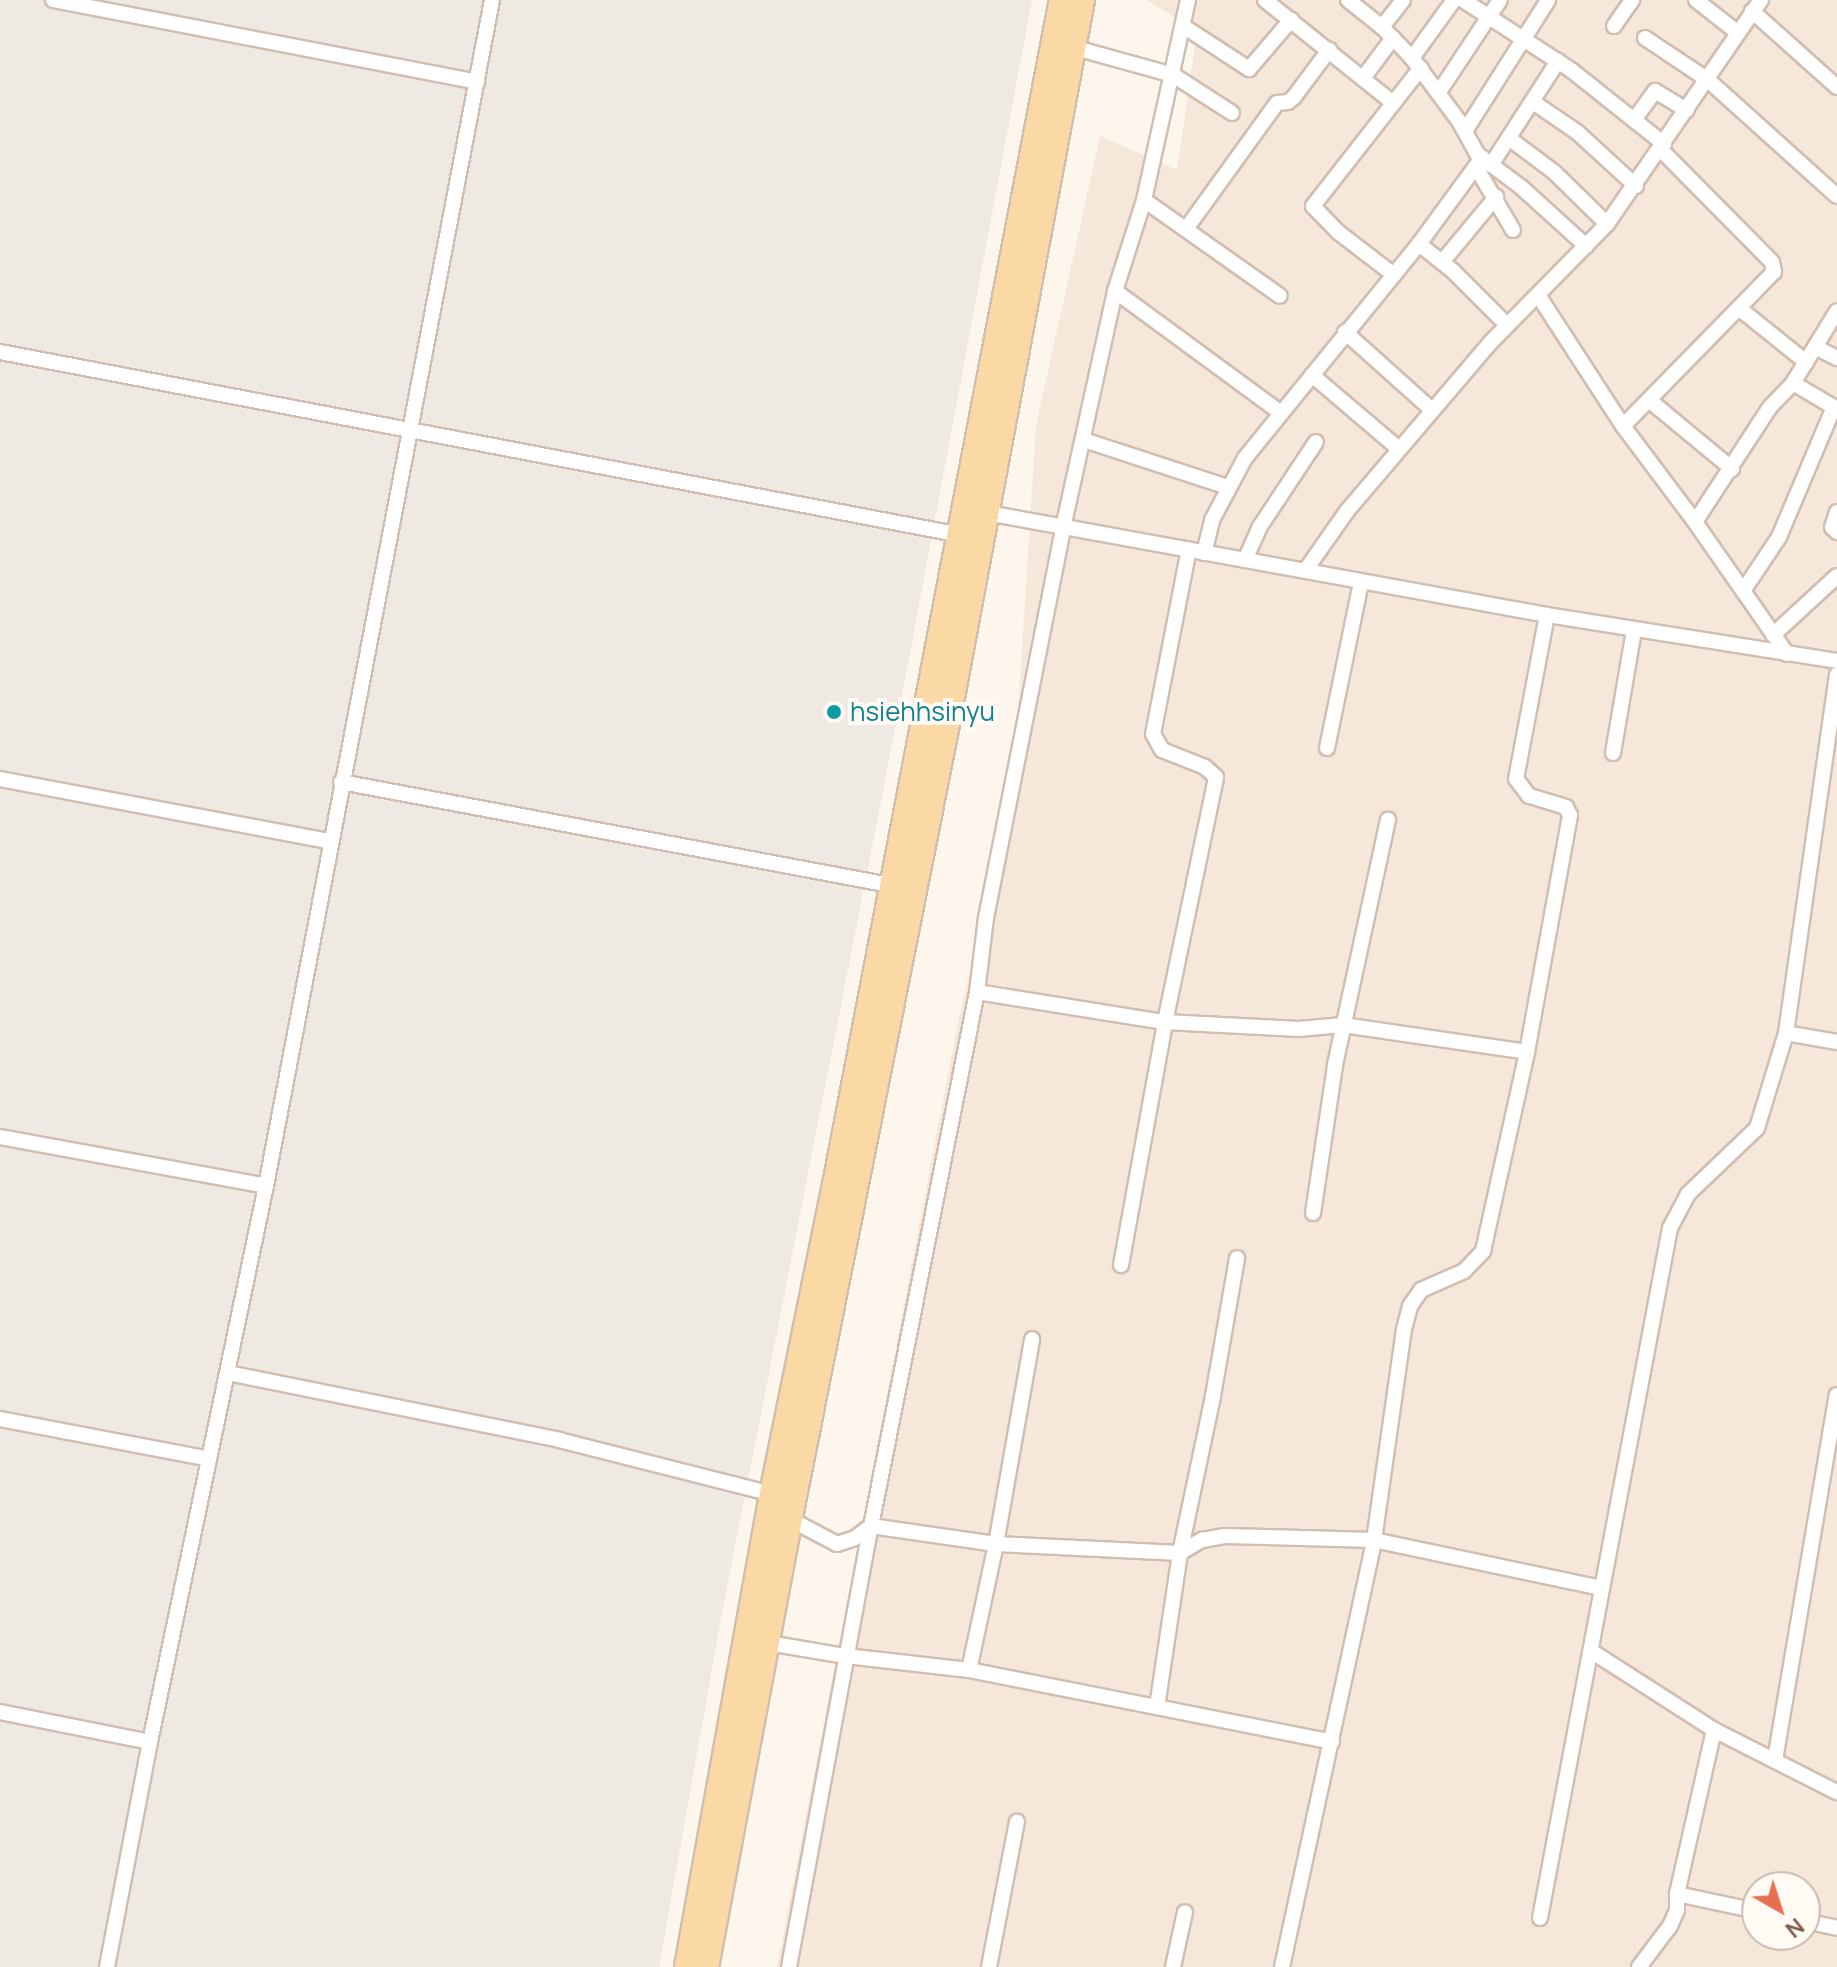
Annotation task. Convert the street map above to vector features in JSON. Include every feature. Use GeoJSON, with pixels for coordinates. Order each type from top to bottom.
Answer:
{"type":"FeatureCollection","features":[{"type":"Feature","properties":{"kind":"main road"},"geometry":{"type":"LineString","coordinates":[[706,1967],[768,1643],[777,1508],[832,1200],[890,885],[961,535],[976,511],[1062,0]]}},
{"type":"Feature","properties":{"kind":"main road"},"geometry":{"type":"LineString","coordinates":[[687,1967],[976,511],[1082,0]]}},
{"type":"Feature","properties":{"kind":"street"},"geometry":{"type":"LineString","coordinates":[[53,0],[477,82]]}},
{"type":"Feature","properties":{"kind":"street"},"geometry":{"type":"LineString","coordinates":[[107,1967],[150,1742],[266,1186],[329,841],[492,0]]}},
{"type":"Feature","properties":{"kind":"street"},"geometry":{"type":"LineString","coordinates":[[789,1967],[871,1526],[977,992],[986,918],[1063,528],[1115,291],[1144,200],[1188,0]]}},
{"type":"Feature","properties":{"kind":"street"},"geometry":{"type":"LineString","coordinates":[[1265,0],[1392,102]]}},
{"type":"Feature","properties":{"kind":"street"},"geometry":{"type":"LineString","coordinates":[[1349,0],[1388,33],[1439,92],[1483,163],[1513,230]]}},
{"type":"Feature","properties":{"kind":"street"},"geometry":{"type":"LineString","coordinates":[[1363,78],[1403,0]]}},
{"type":"Feature","properties":{"kind":"street"},"geometry":{"type":"LineString","coordinates":[[1394,275],[1338,232],[1313,206],[1392,102],[1454,0]]}},
{"type":"Feature","properties":{"kind":"street"},"geometry":{"type":"LineString","coordinates":[[1463,0],[1558,61],[1634,120],[1772,262],[1774,272],[1623,426]]}},
{"type":"Feature","properties":{"kind":"street"},"geometry":{"type":"LineString","coordinates":[[1439,92],[1500,0]]}},
{"type":"Feature","properties":{"kind":"street"},"geometry":{"type":"LineString","coordinates":[[1465,131],[1548,0]]}},
{"type":"Feature","properties":{"kind":"street"},"geometry":{"type":"LineString","coordinates":[[1614,26],[1632,0]]}},
{"type":"Feature","properties":{"kind":"street"},"geometry":{"type":"LineString","coordinates":[[1696,0],[1738,33]]}},
{"type":"Feature","properties":{"kind":"street"},"geometry":{"type":"LineString","coordinates":[[1305,571],[1347,511],[1432,410],[1507,325],[1607,224],[1636,186],[1756,6],[1837,87]]}},
{"type":"Feature","properties":{"kind":"street"},"geometry":{"type":"LineString","coordinates":[[1183,26],[1249,69],[1291,20]]}},
{"type":"Feature","properties":{"kind":"street"},"geometry":{"type":"LineString","coordinates":[[1645,38],[1708,80],[1837,196]]}},
{"type":"Feature","properties":{"kind":"street"},"geometry":{"type":"LineString","coordinates":[[1072,47],[1173,75],[1232,113]]}},
{"type":"Feature","properties":{"kind":"street"},"geometry":{"type":"LineString","coordinates":[[1186,229],[1277,103],[1288,102],[1294,97],[1329,50]]}},
{"type":"Feature","properties":{"kind":"street"},"geometry":{"type":"LineString","coordinates":[[1204,553],[1212,520],[1228,487],[1280,412],[1483,163],[1510,139],[1558,61]]}},
{"type":"Feature","properties":{"kind":"street"},"geometry":{"type":"LineString","coordinates":[[1634,120],[1655,91],[1687,110]]}},
{"type":"Feature","properties":{"kind":"street"},"geometry":{"type":"LineString","coordinates":[[1533,102],[1577,132],[1636,186]]}},
{"type":"Feature","properties":{"kind":"street"},"geometry":{"type":"LineString","coordinates":[[1510,139],[1540,160],[1607,224]]}},
{"type":"Feature","properties":{"kind":"street"},"geometry":{"type":"LineString","coordinates":[[1483,163],[1521,187],[1586,246]]}},
{"type":"Feature","properties":{"kind":"street"},"geometry":{"type":"LineString","coordinates":[[1442,262],[1496,197]]}},
{"type":"Feature","properties":{"kind":"street"},"geometry":{"type":"LineString","coordinates":[[1144,200],[1280,296]]}},
{"type":"Feature","properties":{"kind":"street"},"geometry":{"type":"LineString","coordinates":[[1419,244],[1507,325]]}},
{"type":"Feature","properties":{"kind":"street"},"geometry":{"type":"LineString","coordinates":[[1115,291],[1280,412]]}},
{"type":"Feature","properties":{"kind":"street"},"geometry":{"type":"LineString","coordinates":[[1538,295],[1623,426],[1787,654]]}},
{"type":"Feature","properties":{"kind":"street"},"geometry":{"type":"LineString","coordinates":[[1740,309],[1806,362]]}},
{"type":"Feature","properties":{"kind":"street"},"geometry":{"type":"LineString","coordinates":[[1695,522],[1770,407],[1793,383],[1837,311]]}},
{"type":"Feature","properties":{"kind":"street"},"geometry":{"type":"LineString","coordinates":[[1345,332],[1432,410]]}},
{"type":"Feature","properties":{"kind":"street"},"geometry":{"type":"LineString","coordinates":[[1815,347],[1837,358]]}},
{"type":"Feature","properties":{"kind":"street"},"geometry":{"type":"LineString","coordinates":[[0,352],[961,535]]}},
{"type":"Feature","properties":{"kind":"street"},"geometry":{"type":"LineString","coordinates":[[1312,375],[1399,449]]}},
{"type":"Feature","properties":{"kind":"street"},"geometry":{"type":"LineString","coordinates":[[1743,591],[1779,537],[1836,408],[1793,383]]}},
{"type":"Feature","properties":{"kind":"street"},"geometry":{"type":"LineString","coordinates":[[1649,400],[1732,469]]}},
{"type":"Feature","properties":{"kind":"street"},"geometry":{"type":"LineString","coordinates":[[1084,440],[1228,487]]}},
{"type":"Feature","properties":{"kind":"street"},"geometry":{"type":"LineString","coordinates":[[1245,560],[1259,528],[1316,442]]}},
{"type":"Feature","properties":{"kind":"street"},"geometry":{"type":"LineString","coordinates":[[976,511],[1547,615],[1837,661]]}},
{"type":"Feature","properties":{"kind":"street"},"geometry":{"type":"LineString","coordinates":[[1837,512],[1832,527],[1837,532]]}},
{"type":"Feature","properties":{"kind":"street"},"geometry":{"type":"LineString","coordinates":[[1121,1265],[1165,1022],[1216,777],[1205,767],[1162,750],[1153,734],[1189,549]]}},
{"type":"Feature","properties":{"kind":"street"},"geometry":{"type":"LineString","coordinates":[[1773,635],[1837,576]]}},
{"type":"Feature","properties":{"kind":"street"},"geometry":{"type":"LineString","coordinates":[[1327,748],[1361,582]]}},
{"type":"Feature","properties":{"kind":"street"},"geometry":{"type":"LineString","coordinates":[[1282,1967],[1374,1540],[1404,1329],[1410,1306],[1421,1290],[1434,1281],[1464,1271],[1483,1251],[1527,1052],[1570,815],[1566,807],[1529,796],[1516,779],[1547,615]]}},
{"type":"Feature","properties":{"kind":"street"},"geometry":{"type":"LineString","coordinates":[[1613,753],[1634,630]]}},
{"type":"Feature","properties":{"kind":"street"},"geometry":{"type":"LineString","coordinates":[[1540,1918],[1670,1228],[1688,1194],[1757,1128],[1786,1033],[1837,675]]}},
{"type":"Feature","properties":{"kind":"street"},"geometry":{"type":"LineString","coordinates":[[0,779],[329,841]]}},
{"type":"Feature","properties":{"kind":"street"},"geometry":{"type":"LineString","coordinates":[[341,782],[890,885]]}},
{"type":"Feature","properties":{"kind":"street"},"geometry":{"type":"LineString","coordinates":[[1313,1213],[1343,1025],[1388,820]]}},
{"type":"Feature","properties":{"kind":"street"},"geometry":{"type":"LineString","coordinates":[[977,992],[1165,1022],[1299,1029],[1343,1025],[1527,1052]]}},
{"type":"Feature","properties":{"kind":"street"},"geometry":{"type":"LineString","coordinates":[[1786,1033],[1837,1042]]}},
{"type":"Feature","properties":{"kind":"street"},"geometry":{"type":"LineString","coordinates":[[0,1137],[266,1186]]}},
{"type":"Feature","properties":{"kind":"street"},"geometry":{"type":"LineString","coordinates":[[1157,1707],[1180,1553],[1213,1396],[1237,1258]]}},
{"type":"Feature","properties":{"kind":"street"},"geometry":{"type":"LineString","coordinates":[[969,1670],[996,1544],[1032,1339]]}},
{"type":"Feature","properties":{"kind":"street"},"geometry":{"type":"LineString","coordinates":[[228,1373],[544,1437],[777,1508],[837,1544],[855,1538],[871,1526],[996,1544],[1180,1553],[1202,1540],[1225,1536],[1374,1540],[1601,1588]]}},
{"type":"Feature","properties":{"kind":"street"},"geometry":{"type":"LineString","coordinates":[[1775,1760],[1833,1451],[1837,1395]]}},
{"type":"Feature","properties":{"kind":"street"},"geometry":{"type":"LineString","coordinates":[[0,1419],[209,1459]]}},
{"type":"Feature","properties":{"kind":"street"},"geometry":{"type":"LineString","coordinates":[[768,1643],[846,1656],[969,1670],[1332,1742]]}},
{"type":"Feature","properties":{"kind":"street"},"geometry":{"type":"LineString","coordinates":[[1591,1651],[1714,1730],[1837,1792]]}},
{"type":"Feature","properties":{"kind":"street"},"geometry":{"type":"LineString","coordinates":[[0,1712],[150,1742]]}},
{"type":"Feature","properties":{"kind":"street"},"geometry":{"type":"LineString","coordinates":[[1639,1967],[1670,1926],[1677,1910],[1677,1894],[1714,1730]]}},
{"type":"Feature","properties":{"kind":"street"},"geometry":{"type":"LineString","coordinates":[[989,1967],[1017,1822]]}},
{"type":"Feature","properties":{"kind":"street"},"geometry":{"type":"LineString","coordinates":[[1677,1894],[1741,1908]]}},
{"type":"Feature","properties":{"kind":"street"},"geometry":{"type":"LineString","coordinates":[[1173,1967],[1185,1912]]}},
{"type":"Feature","properties":{"kind":"shaded area"},"geometry":{"type":"Polygon","coordinates":[[[0,0],[1032,0],[910,653],[722,1613],[659,1967],[0,1967],[0,0]]]}},
{"type":"Feature","properties":{"kind":"shaded area"},"geometry":{"type":"Polygon","coordinates":[[[1147,0],[1837,0],[1837,1967],[777,1967],[957,1028],[1014,777],[1036,426],[1100,136],[1177,170],[1197,31],[1147,0]]]}},
{"type":"Feature","properties":{"kind":"place","name":"hsiehhsinyu"},"geometry":{"type":"Point","coordinates":[834,712]}}]}
